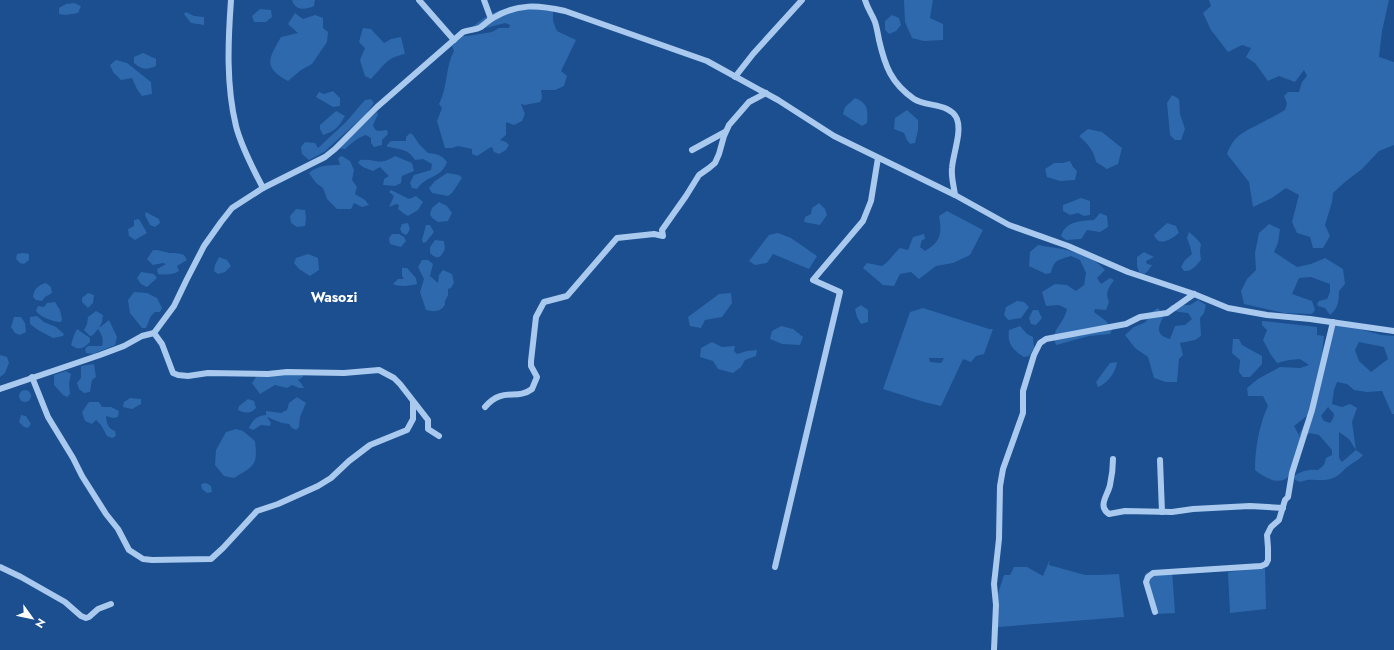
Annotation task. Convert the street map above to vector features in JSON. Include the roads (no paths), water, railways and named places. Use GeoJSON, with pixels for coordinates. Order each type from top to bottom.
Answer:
{"type":"FeatureCollection","features":[{"type":"Feature","properties":{"kind":"street"},"geometry":{"type":"LineString","coordinates":[[231,0],[228,42],[236,127],[250,162],[263,188]]}},
{"type":"Feature","properties":{"kind":"street"},"geometry":{"type":"LineString","coordinates":[[419,0],[454,40]]}},
{"type":"Feature","properties":{"kind":"street"},"geometry":{"type":"LineString","coordinates":[[484,0],[491,19]]}},
{"type":"Feature","properties":{"kind":"street"},"geometry":{"type":"LineString","coordinates":[[735,77],[753,54],[802,0]]}},
{"type":"Feature","properties":{"kind":"street"},"geometry":{"type":"LineString","coordinates":[[866,0],[868,9],[875,22],[884,60],[890,75],[902,89],[915,100],[924,104],[934,105],[945,109],[955,115],[958,121],[952,168],[955,195]]}},
{"type":"Feature","properties":{"kind":"street"},"geometry":{"type":"LineString","coordinates":[[0,389],[100,355],[124,346],[142,336],[154,333],[174,306],[186,279],[204,246],[220,222],[232,208],[263,188],[325,157],[377,107],[463,32],[479,28],[491,19],[509,10],[528,6],[544,6],[580,16],[707,61],[766,93],[834,136],[955,195],[1009,225],[1068,246],[1128,272],[1194,294],[1228,308],[1266,315],[1332,322],[1394,331]]}},
{"type":"Feature","properties":{"kind":"street"},"geometry":{"type":"LineString","coordinates":[[485,407],[492,399],[496,397],[525,393],[532,389],[537,377],[531,366],[536,317],[544,302],[567,296],[617,238],[654,234],[662,236],[662,230],[699,175],[715,163],[725,132],[729,125],[749,102],[766,93]]}},
{"type":"Feature","properties":{"kind":"street"},"geometry":{"type":"LineString","coordinates":[[692,150],[725,132]]}},
{"type":"Feature","properties":{"kind":"street"},"geometry":{"type":"LineString","coordinates":[[774,567],[840,292],[813,280],[863,221],[871,201],[878,158]]}},
{"type":"Feature","properties":{"kind":"street"},"geometry":{"type":"LineString","coordinates":[[994,650],[996,605],[994,584],[999,539],[1000,486],[1003,469],[1023,413],[1024,391],[1034,354],[1040,343],[1046,339],[1126,324],[1140,317],[1167,313],[1194,294]]}},
{"type":"Feature","properties":{"kind":"street"},"geometry":{"type":"LineString","coordinates":[[1155,612],[1146,582],[1148,577],[1153,573],[1260,566],[1266,564],[1268,554],[1267,534],[1271,527],[1279,520],[1285,500],[1288,497],[1292,473],[1312,410],[1332,322]]}},
{"type":"Feature","properties":{"kind":"street"},"geometry":{"type":"LineString","coordinates":[[154,333],[162,344],[173,373],[178,375],[188,376],[208,373],[268,374],[287,372],[344,373],[379,370],[394,378],[428,420],[428,429],[439,436]]}},
{"type":"Feature","properties":{"kind":"street"},"geometry":{"type":"LineString","coordinates":[[32,377],[48,417],[82,476],[106,514],[118,529],[129,550],[143,559],[152,560],[211,559],[257,511],[278,504],[318,486],[331,478],[349,461],[370,445],[407,430],[413,418],[413,402]]}},
{"type":"Feature","properties":{"kind":"street"},"geometry":{"type":"LineString","coordinates":[[1113,459],[1110,487],[1103,502],[1105,512],[1109,514],[1126,511],[1172,512],[1193,509],[1250,506],[1283,508]]}},
{"type":"Feature","properties":{"kind":"street"},"geometry":{"type":"LineString","coordinates":[[1160,460],[1162,512]]}},
{"type":"Feature","properties":{"kind":"street"},"geometry":{"type":"LineString","coordinates":[[0,567],[65,602],[81,616],[86,618],[98,609],[111,604]]}},
{"type":"Feature","properties":{"kind":"district","name":"Wasozi"},"geometry":{"type":"Point","coordinates":[334,297]}}]}
